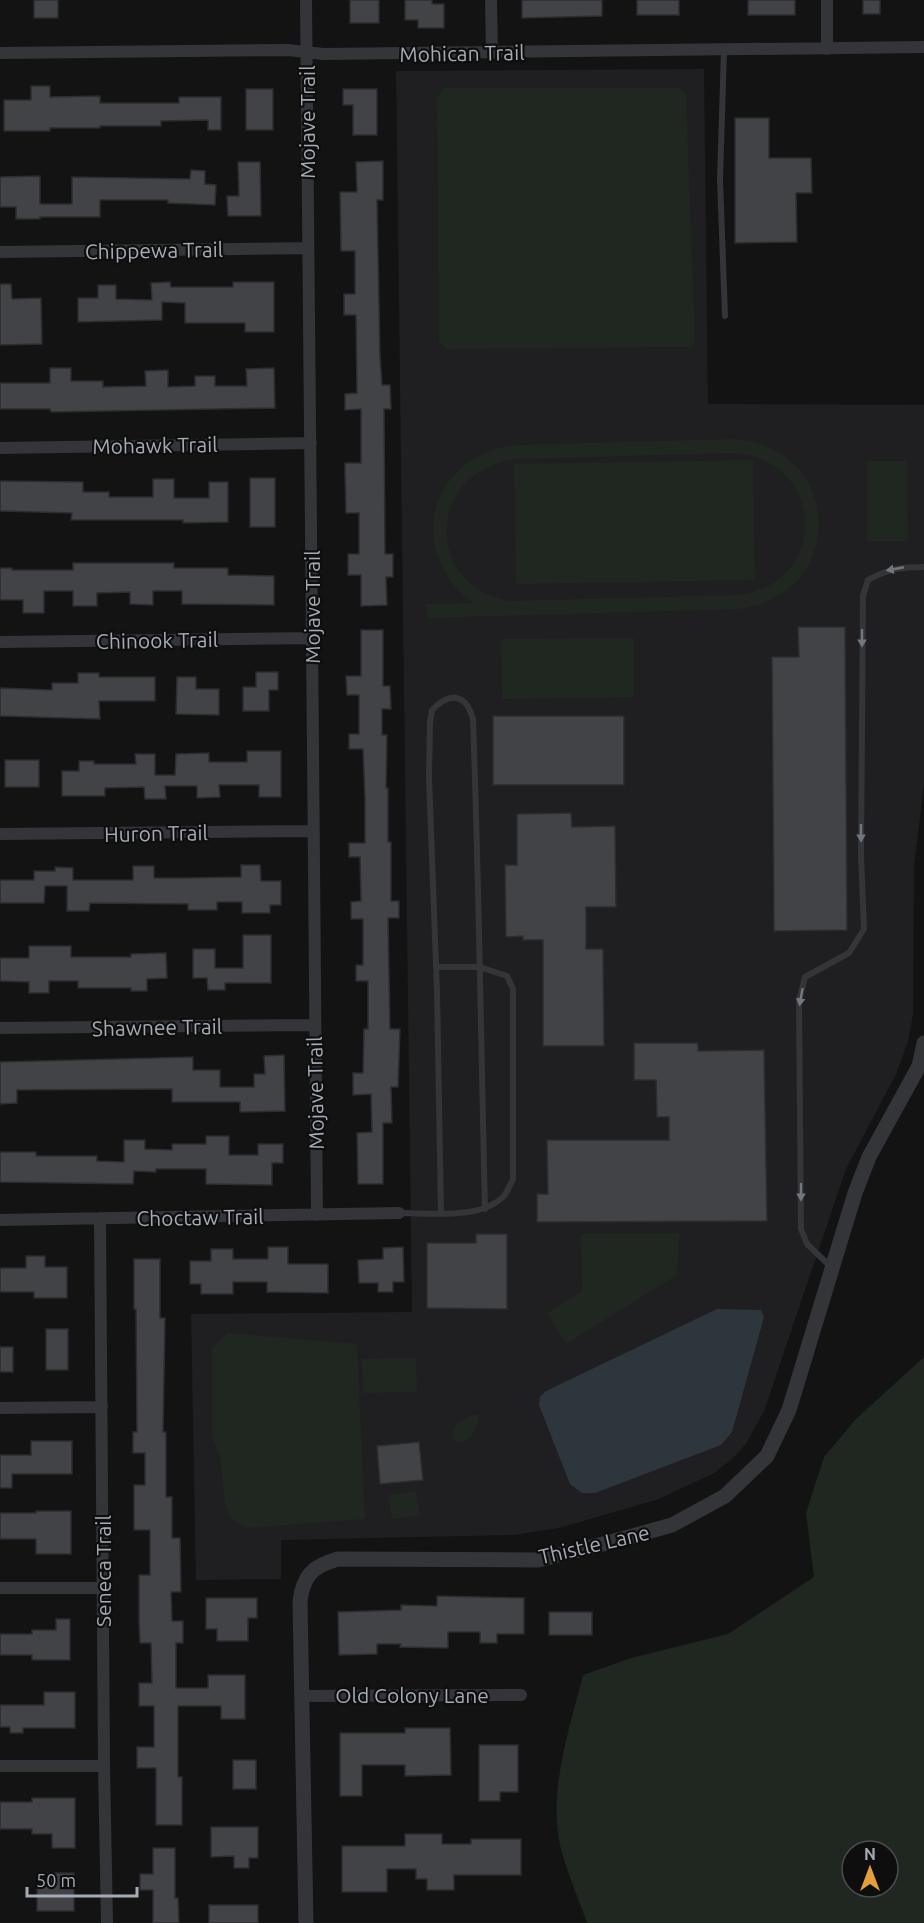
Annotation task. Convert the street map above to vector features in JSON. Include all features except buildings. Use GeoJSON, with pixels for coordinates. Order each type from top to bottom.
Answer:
{"type":"FeatureCollection","features":[{"type":"Feature","properties":{"kind":"street","name":"Mojave Trail"},"geometry":{"type":"LineString","coordinates":[[306,0],[317,1215]]}},
{"type":"Feature","properties":{"kind":"street"},"geometry":{"type":"LineString","coordinates":[[491,0],[492,53]]}},
{"type":"Feature","properties":{"kind":"street"},"geometry":{"type":"LineString","coordinates":[[827,0],[827,49]]}},
{"type":"Feature","properties":{"kind":"street","name":"Mohican Trail"},"geometry":{"type":"LineString","coordinates":[[0,52],[288,50],[307,53],[492,53],[924,47]]}},
{"type":"Feature","properties":{"kind":"street","name":"Chippewa Trail"},"geometry":{"type":"LineString","coordinates":[[0,252],[308,248]]}},
{"type":"Feature","properties":{"kind":"street","name":"Mohawk Trail"},"geometry":{"type":"LineString","coordinates":[[0,448],[311,443]]}},
{"type":"Feature","properties":{"kind":"street","name":"Chinook Trail"},"geometry":{"type":"LineString","coordinates":[[0,642],[313,638]]}},
{"type":"Feature","properties":{"kind":"street","name":"Huron Trail"},"geometry":{"type":"LineString","coordinates":[[0,834],[312,831]]}},
{"type":"Feature","properties":{"kind":"street","name":"Shawnee Trail"},"geometry":{"type":"LineString","coordinates":[[0,1029],[315,1025]]}},
{"type":"Feature","properties":{"kind":"street","name":"Thistle Lane"},"geometry":{"type":"LineString","coordinates":[[306,1923],[300,1602],[302,1589],[311,1572],[324,1563],[338,1559],[538,1560],[608,1544],[672,1525],[725,1496],[767,1456],[789,1410],[855,1193],[870,1157],[921,1066],[924,1043]]}},
{"type":"Feature","properties":{"kind":"street","name":"Choctaw Trail"},"geometry":{"type":"LineString","coordinates":[[0,1220],[399,1213]]}},
{"type":"Feature","properties":{"kind":"street","name":"Seneca Trail"},"geometry":{"type":"LineString","coordinates":[[100,1218],[107,1923]]}},
{"type":"Feature","properties":{"kind":"street"},"geometry":{"type":"LineString","coordinates":[[0,1408],[102,1407]]}},
{"type":"Feature","properties":{"kind":"street"},"geometry":{"type":"LineString","coordinates":[[0,1588],[103,1588]]}},
{"type":"Feature","properties":{"kind":"street","name":"Old Colony Lane"},"geometry":{"type":"LineString","coordinates":[[302,1696],[521,1695]]}},
{"type":"Feature","properties":{"kind":"street"},"geometry":{"type":"LineString","coordinates":[[0,1766],[104,1766]]}},
{"type":"Feature","properties":{"kind":"lane"},"geometry":{"type":"LineString","coordinates":[[724,50],[720,179],[725,316]]}},
{"type":"Feature","properties":{"kind":"lane"},"geometry":{"type":"LineString","coordinates":[[832,1268],[807,1244],[801,1228],[799,1001],[805,977],[849,953],[864,929],[861,855],[863,596],[868,580],[887,570],[924,567]]}},
{"type":"Feature","properties":{"kind":"lane"},"geometry":{"type":"LineString","coordinates":[[441,1213],[429,777],[432,711],[449,697],[457,697],[470,707],[473,719],[485,1209]]}},
{"type":"Feature","properties":{"kind":"lane"},"geometry":{"type":"LineString","coordinates":[[399,1213],[468,1212],[485,1209],[504,1196],[513,1179],[513,989],[507,976],[480,967],[436,967]]}},
{"type":"Feature","properties":{"kind":"shaded area"},"geometry":{"type":"Polygon","coordinates":[[[704,69],[708,404],[924,405],[924,784],[914,866],[913,1014],[908,1042],[896,1074],[846,1169],[764,1411],[746,1444],[714,1473],[659,1499],[559,1528],[514,1535],[281,1540],[281,1579],[196,1580],[191,1314],[412,1312],[396,71],[704,69]]]}},
{"type":"Feature","properties":{"kind":"shaded area"},"geometry":{"type":"Polygon","coordinates":[[[444,88],[678,88],[686,94],[695,342],[689,347],[446,349],[439,341],[437,97],[444,88]]]}},
{"type":"Feature","properties":{"kind":"shaded area"},"geometry":{"type":"Polygon","coordinates":[[[731,439],[768,447],[796,466],[812,491],[819,521],[815,551],[800,578],[774,598],[737,609],[427,618],[427,604],[473,603],[451,582],[438,558],[433,533],[436,509],[446,486],[462,467],[486,453],[515,445],[731,439]],[[732,453],[516,459],[487,468],[465,484],[452,505],[446,528],[450,552],[461,573],[481,591],[509,601],[737,595],[768,586],[789,569],[802,547],[805,522],[800,497],[786,475],[763,460],[732,453]]]}},
{"type":"Feature","properties":{"kind":"shaded area"},"geometry":{"type":"Polygon","coordinates":[[[753,460],[755,580],[516,584],[514,464],[753,460]]]}},
{"type":"Feature","properties":{"kind":"shaded area"},"geometry":{"type":"Polygon","coordinates":[[[867,461],[907,461],[908,541],[867,541],[867,461]]]}},
{"type":"Feature","properties":{"kind":"shaded area"},"geometry":{"type":"Polygon","coordinates":[[[634,638],[634,697],[502,699],[501,639],[634,638]]]}},
{"type":"Feature","properties":{"kind":"shaded area"},"geometry":{"type":"Polygon","coordinates":[[[679,1233],[677,1275],[566,1344],[547,1313],[582,1291],[581,1234],[679,1233]]]}},
{"type":"Feature","properties":{"kind":"shaded area"},"geometry":{"type":"Polygon","coordinates":[[[717,1309],[761,1310],[764,1317],[732,1432],[721,1445],[595,1493],[582,1493],[570,1484],[539,1405],[540,1397],[546,1391],[717,1309]]]}},
{"type":"Feature","properties":{"kind":"shaded area"},"geometry":{"type":"Polygon","coordinates":[[[228,1333],[357,1344],[365,1519],[247,1528],[231,1518],[225,1504],[220,1457],[212,1430],[212,1347],[228,1333]]]}},
{"type":"Feature","properties":{"kind":"shaded area"},"geometry":{"type":"Polygon","coordinates":[[[924,1357],[924,1923],[587,1923],[562,1853],[557,1809],[561,1764],[583,1675],[631,1658],[728,1634],[814,1577],[806,1513],[824,1457],[856,1419],[924,1357]]]}},
{"type":"Feature","properties":{"kind":"shaded area"},"geometry":{"type":"Polygon","coordinates":[[[416,1358],[417,1392],[363,1393],[362,1359],[416,1358]]]}},
{"type":"Feature","properties":{"kind":"shaded area"},"geometry":{"type":"Polygon","coordinates":[[[472,1415],[477,1415],[479,1419],[471,1438],[459,1443],[453,1440],[455,1427],[472,1415]]]}},
{"type":"Feature","properties":{"kind":"shaded area"},"geometry":{"type":"Polygon","coordinates":[[[416,1491],[420,1515],[392,1519],[388,1495],[416,1491]]]}}]}
